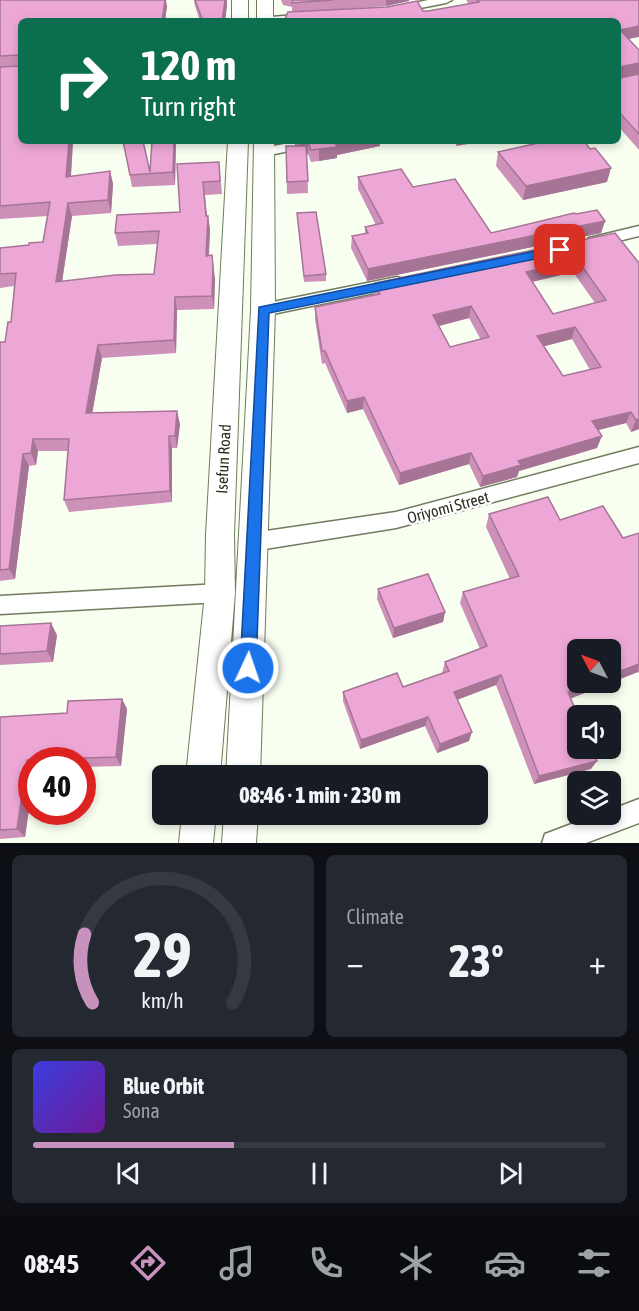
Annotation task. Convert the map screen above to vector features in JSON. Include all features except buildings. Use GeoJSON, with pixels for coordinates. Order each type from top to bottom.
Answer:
{"type":"FeatureCollection","features":[{"type":"Feature","properties":{"kind":"street"},"geometry":{"type":"LineString","coordinates":[[240,0],[240,18]]}},
{"type":"Feature","properties":{"kind":"street"},"geometry":{"type":"LineString","coordinates":[[265,18],[266,0]]}},
{"type":"Feature","properties":{"kind":"street"},"geometry":{"type":"LineString","coordinates":[[386,12],[446,0]]}},
{"type":"Feature","properties":{"kind":"street"},"geometry":{"type":"LineString","coordinates":[[306,18],[317,17]]}},
{"type":"Feature","properties":{"kind":"street","name":"Isefun Road"},"geometry":{"type":"LineString","coordinates":[[204,765],[220,593],[220,523],[238,144]]}},
{"type":"Feature","properties":{"kind":"street"},"geometry":{"type":"LineString","coordinates":[[264,146],[286,144]]}},
{"type":"Feature","properties":{"kind":"street","name":"Isefun Road"},"geometry":{"type":"LineString","coordinates":[[243,765],[263,310],[264,146]]}},
{"type":"Feature","properties":{"kind":"street"},"geometry":{"type":"LineString","coordinates":[[583,245],[639,231]]}},
{"type":"Feature","properties":{"kind":"street"},"geometry":{"type":"LineString","coordinates":[[263,310],[412,280]]}},
{"type":"Feature","properties":{"kind":"street","name":"Oriyomi Street"},"geometry":{"type":"LineString","coordinates":[[252,542],[396,520],[639,455]]}},
{"type":"Feature","properties":{"kind":"street"},"geometry":{"type":"LineString","coordinates":[[0,605],[220,593]]}},
{"type":"Feature","properties":{"kind":"street"},"geometry":{"type":"LineString","coordinates":[[554,843],[639,811]]}},
{"type":"Feature","properties":{"kind":"street"},"geometry":{"type":"LineString","coordinates":[[196,843],[198,825]]}},
{"type":"Feature","properties":{"kind":"street"},"geometry":{"type":"LineString","coordinates":[[239,843],[240,825]]}},
{"type":"Feature","properties":{"kind":"route"},"geometry":{"type":"LineString","coordinates":[[248,668],[263,310],[560,250]]}}]}
